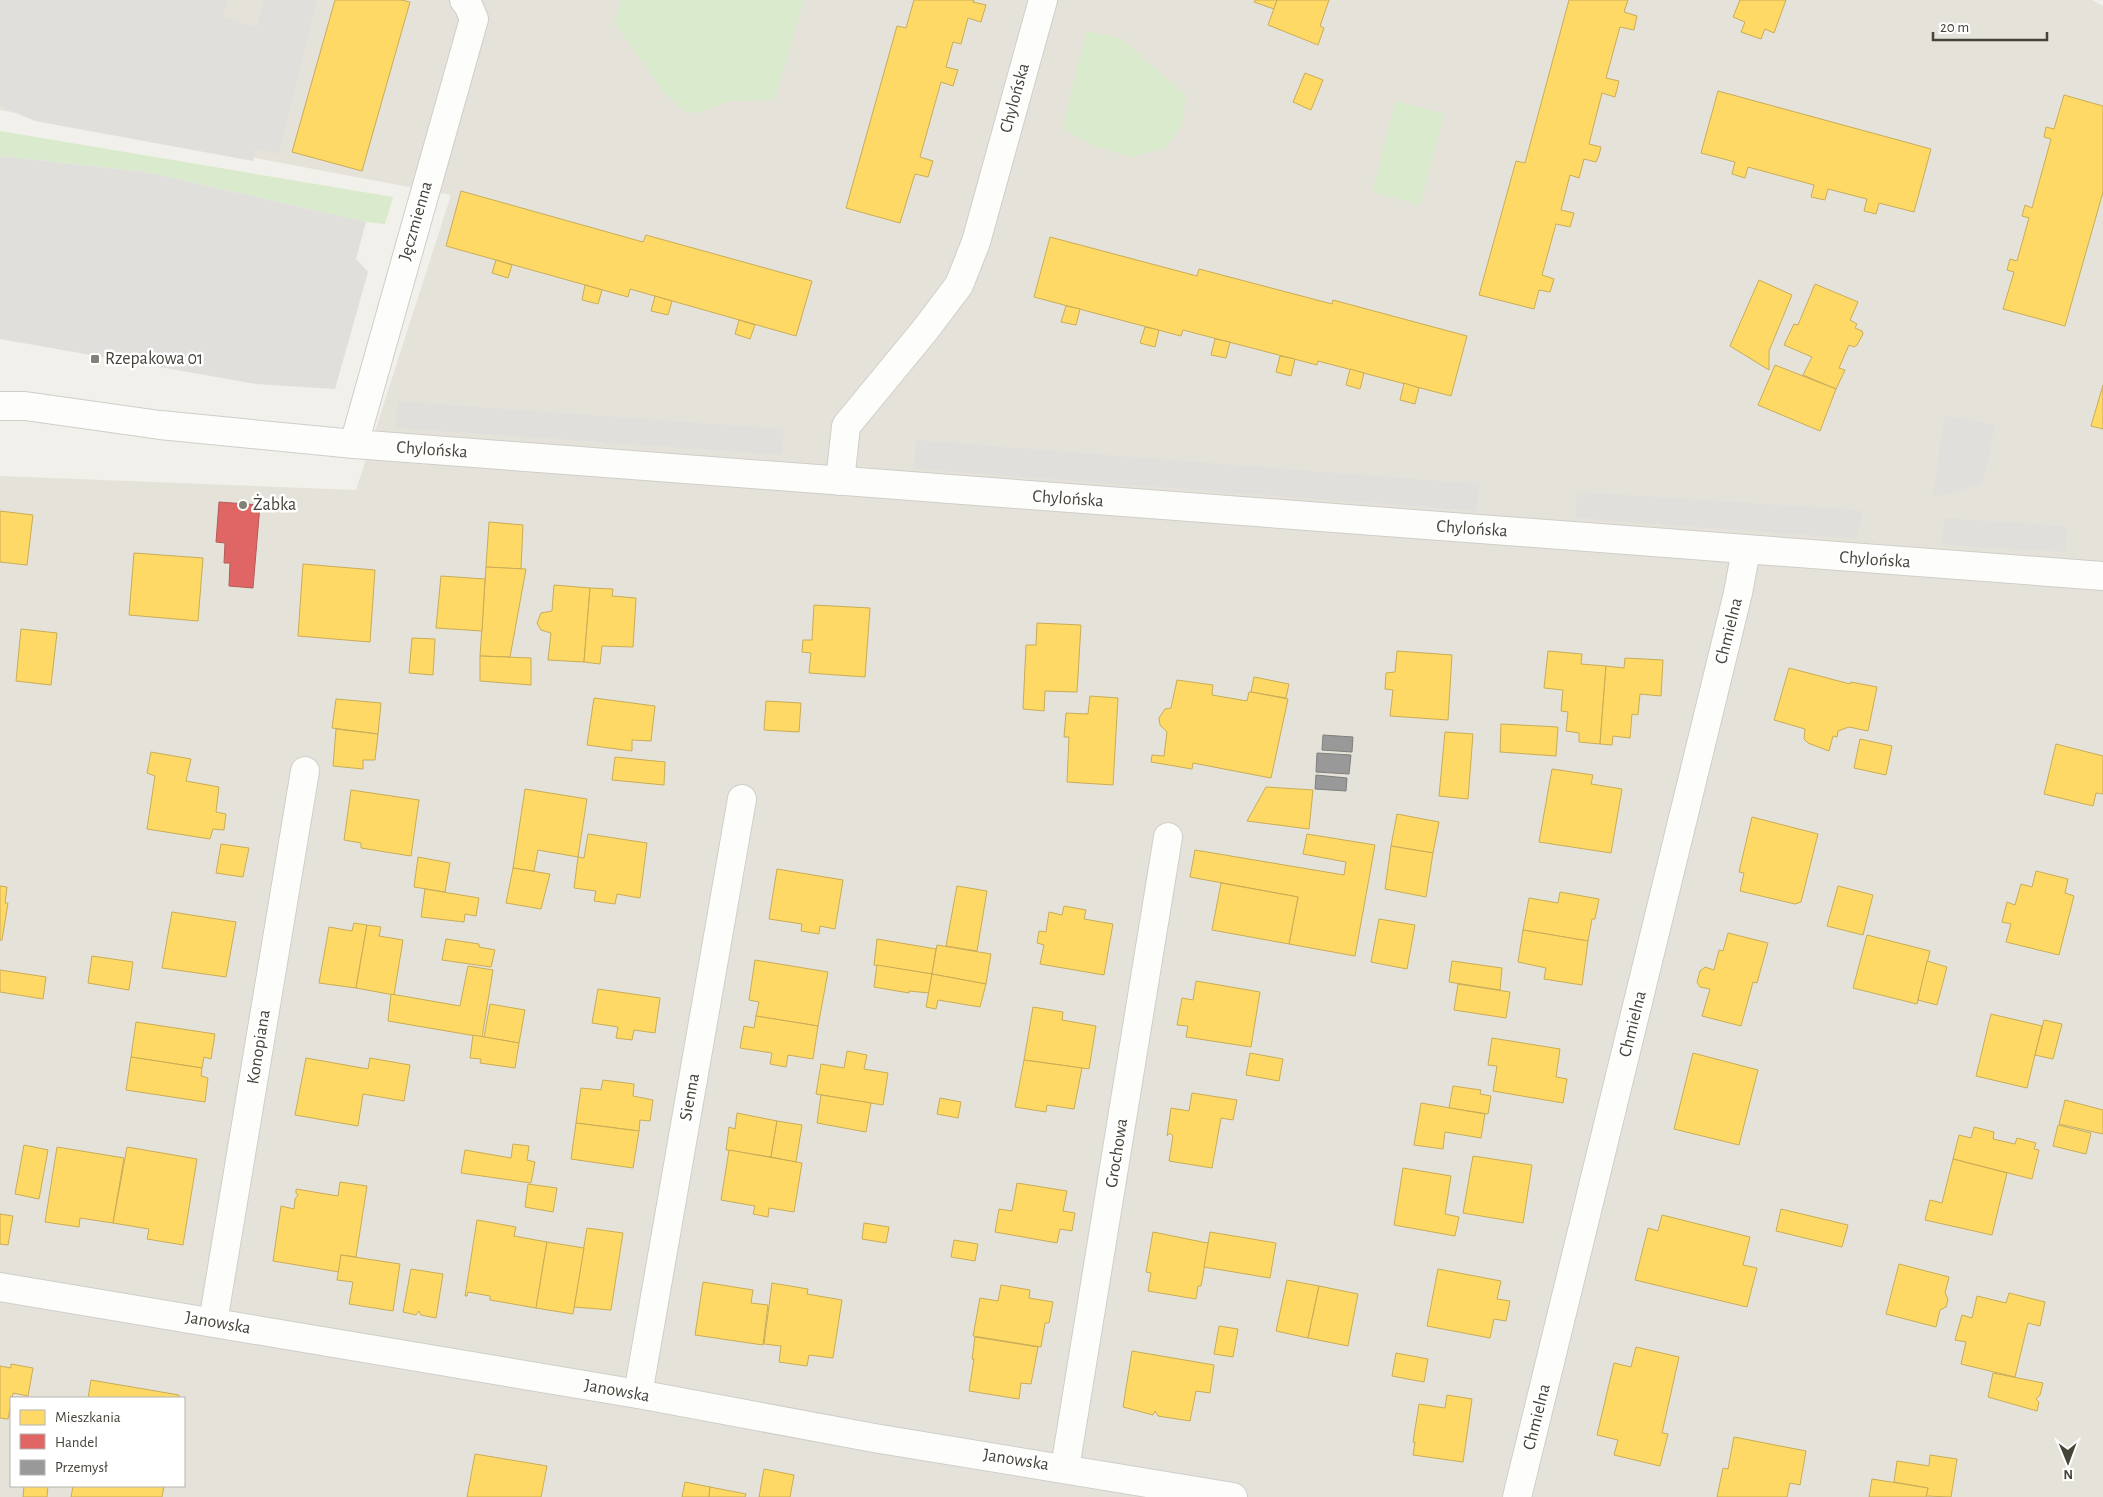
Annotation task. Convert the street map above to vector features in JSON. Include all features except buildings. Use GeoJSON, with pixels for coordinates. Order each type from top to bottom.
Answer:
{"type":"FeatureCollection","features":[{"type":"Feature","properties":{"kind":"street","name":"Jęczmienna"},"geometry":{"type":"LineString","coordinates":[[354,444],[474,19],[464,0]]}},
{"type":"Feature","properties":{"kind":"street","name":"Chylońska"},"geometry":{"type":"LineString","coordinates":[[840,481],[846,426],[925,330],[959,285],[976,242],[1043,0]]}},
{"type":"Feature","properties":{"kind":"street","name":"Chylońska"},"geometry":{"type":"LineString","coordinates":[[0,394],[12,406],[160,426],[354,444],[2103,576]]}},
{"type":"Feature","properties":{"kind":"street","name":"Chmielna"},"geometry":{"type":"LineString","coordinates":[[1517,1497],[1738,593],[1746,550]]}},
{"type":"Feature","properties":{"kind":"street","name":"Konopiana"},"geometry":{"type":"LineString","coordinates":[[214,1322],[305,771]]}},
{"type":"Feature","properties":{"kind":"street","name":"Sienna"},"geometry":{"type":"LineString","coordinates":[[638,1394],[742,799]]}},
{"type":"Feature","properties":{"kind":"street","name":"Grochowa"},"geometry":{"type":"LineString","coordinates":[[1066,1468],[1168,837]]}},
{"type":"Feature","properties":{"kind":"street","name":"Janowska"},"geometry":{"type":"LineString","coordinates":[[0,1287],[638,1394],[874,1438],[1066,1468],[1233,1497]]}},
{"type":"Feature","properties":{"kind":"shaded area"},"geometry":{"type":"Polygon","coordinates":[[[0,0],[2092,0],[2103,6],[2103,1497],[0,1497],[0,476],[356,490],[451,195],[0,110],[0,0]]]}},
{"type":"Feature","properties":{"kind":"shaded area"},"geometry":{"type":"Polygon","coordinates":[[[0,0],[228,0],[223,17],[257,27],[264,0],[317,0],[279,154],[255,149],[253,161],[35,121],[2,107],[0,103],[0,0]]]}},
{"type":"Feature","properties":{"kind":"shaded area"},"geometry":{"type":"Polygon","coordinates":[[[0,156],[146,172],[366,222],[356,259],[368,272],[335,389],[256,384],[0,339],[0,156]]]}},
{"type":"Feature","properties":{"kind":"shaded area"},"geometry":{"type":"Polygon","coordinates":[[[397,401],[784,429],[782,455],[396,428],[397,401]]]}},
{"type":"Feature","properties":{"kind":"shaded area"},"geometry":{"type":"Polygon","coordinates":[[[1945,415],[1995,425],[1983,484],[1932,498],[1945,415]]]}},
{"type":"Feature","properties":{"kind":"shaded area"},"geometry":{"type":"Polygon","coordinates":[[[916,440],[1479,484],[1476,511],[914,469],[916,440]]]}},
{"type":"Feature","properties":{"kind":"shaded area"},"geometry":{"type":"Polygon","coordinates":[[[1577,492],[1862,510],[1857,539],[1575,518],[1577,492]]]}},
{"type":"Feature","properties":{"kind":"shaded area"},"geometry":{"type":"Polygon","coordinates":[[[1944,518],[2067,526],[2066,552],[1941,545],[1944,518]]]}},
{"type":"Feature","properties":{"kind":"green space"},"geometry":{"type":"Polygon","coordinates":[[[622,0],[804,0],[775,99],[726,102],[698,113],[685,112],[665,94],[614,22],[622,0]]]}},
{"type":"Feature","properties":{"kind":"green space"},"geometry":{"type":"Polygon","coordinates":[[[1087,31],[1120,38],[1186,95],[1182,126],[1165,148],[1131,157],[1094,146],[1063,129],[1070,94],[1087,31]]]}},
{"type":"Feature","properties":{"kind":"green space"},"geometry":{"type":"Polygon","coordinates":[[[1396,101],[1444,114],[1420,205],[1372,192],[1396,101]]]}},
{"type":"Feature","properties":{"kind":"green space"},"geometry":{"type":"Polygon","coordinates":[[[0,131],[393,197],[385,224],[366,222],[146,172],[0,156],[0,131]]]}},
{"type":"Feature","properties":{"kind":"place","name":"Rzepakowa 01"},"geometry":{"type":"Point","coordinates":[95,359]}},
{"type":"Feature","properties":{"kind":"place","name":"Żabka"},"geometry":{"type":"Point","coordinates":[243,505]}}]}
